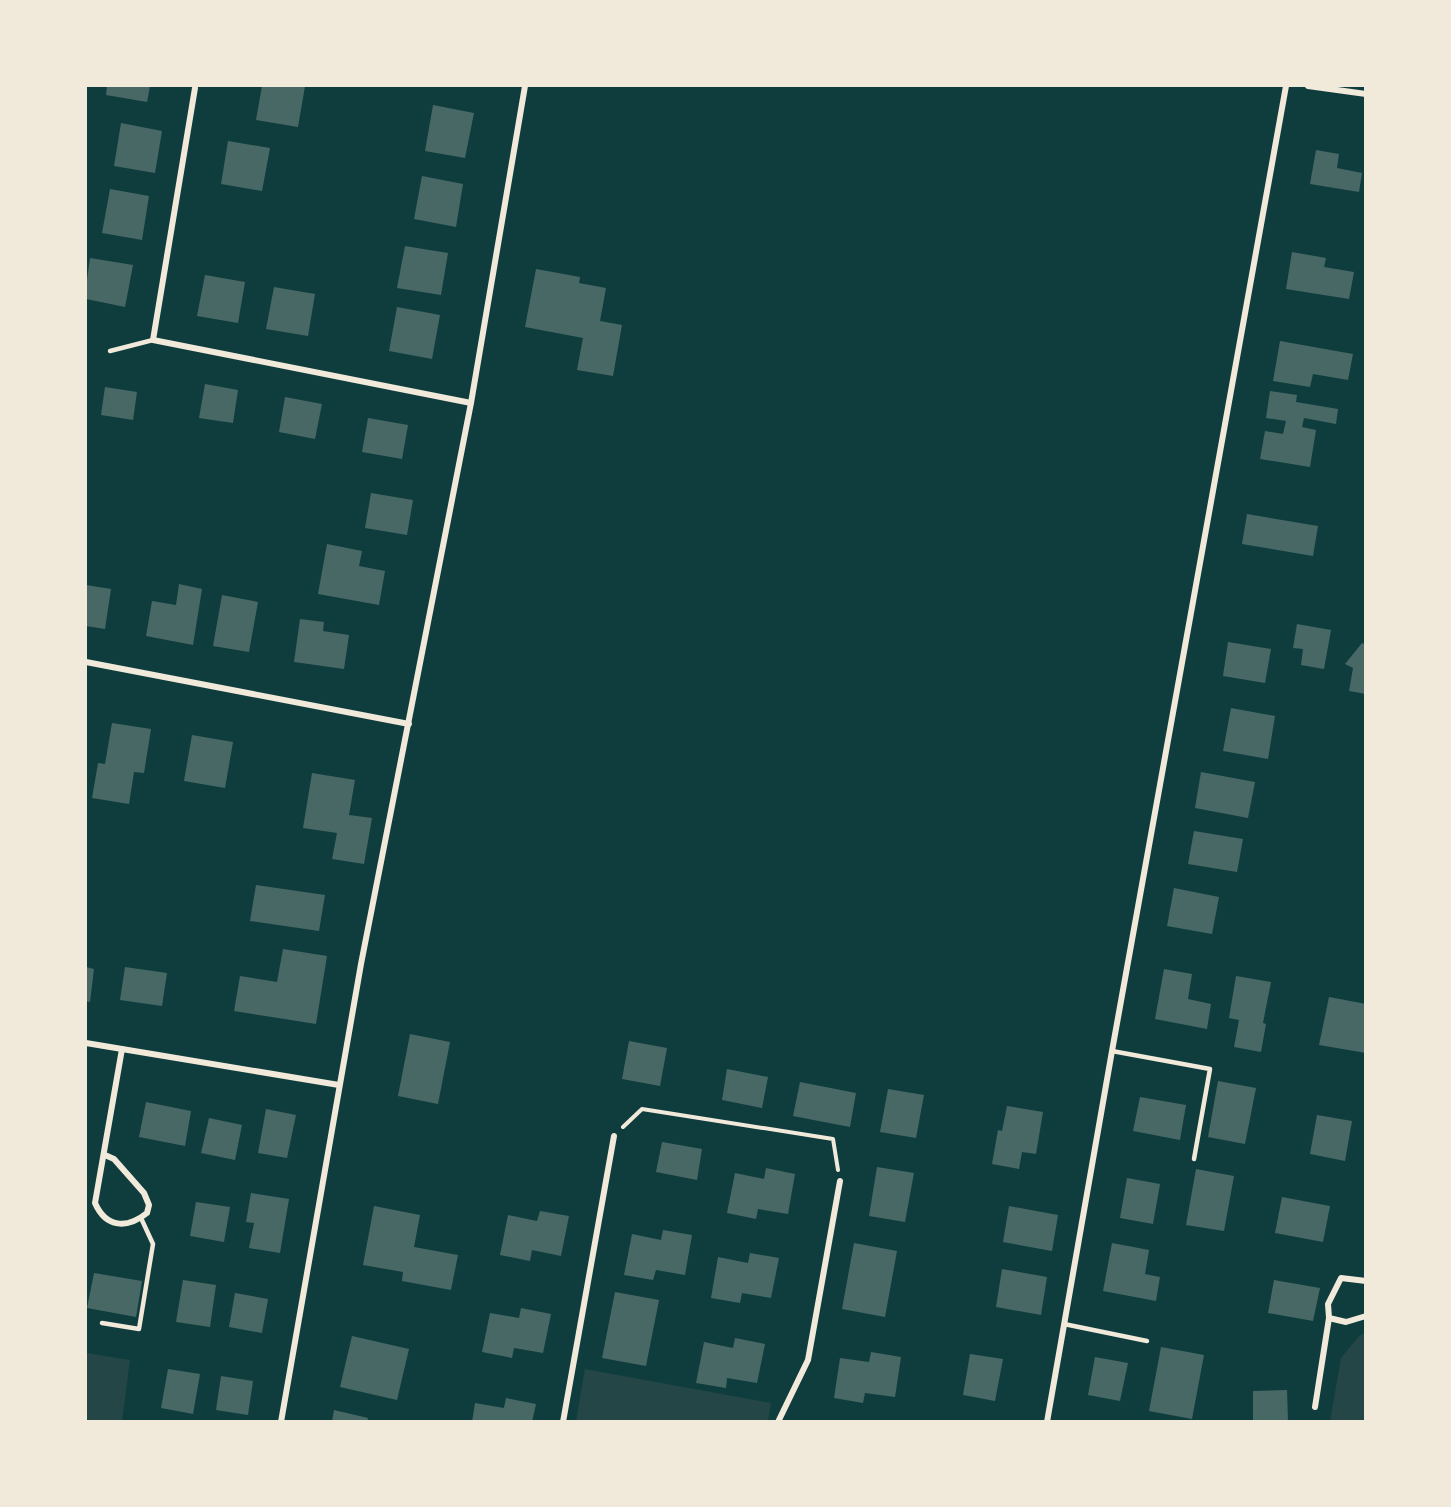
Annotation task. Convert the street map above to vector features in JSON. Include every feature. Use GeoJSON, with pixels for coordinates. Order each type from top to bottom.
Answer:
{"type":"FeatureCollection","features":[{"type":"Feature","properties":{"kind":"street"},"geometry":{"type":"LineString","coordinates":[[281,1422],[361,964],[471,403],[525,86]]}},
{"type":"Feature","properties":{"kind":"street"},"geometry":{"type":"LineString","coordinates":[[1047,1422],[1286,86]]}},
{"type":"Feature","properties":{"kind":"street"},"geometry":{"type":"LineString","coordinates":[[1308,86],[1365,94]]}},
{"type":"Feature","properties":{"kind":"street"},"geometry":{"type":"LineString","coordinates":[[195,88],[153,340],[471,403]]}},
{"type":"Feature","properties":{"kind":"street"},"geometry":{"type":"LineString","coordinates":[[86,662],[409,724]]}},
{"type":"Feature","properties":{"kind":"street"},"geometry":{"type":"LineString","coordinates":[[86,1043],[339,1085]]}},
{"type":"Feature","properties":{"kind":"street"},"geometry":{"type":"LineString","coordinates":[[105,1155],[114,1159],[144,1192],[149,1205],[147,1213],[132,1223],[109,1221],[100,1214],[95,1203],[122,1049]]}},
{"type":"Feature","properties":{"kind":"street"},"geometry":{"type":"LineString","coordinates":[[562,1422],[614,1136]]}},
{"type":"Feature","properties":{"kind":"street"},"geometry":{"type":"LineString","coordinates":[[778,1422],[808,1360],[840,1181]]}},
{"type":"Feature","properties":{"kind":"street"},"geometry":{"type":"LineString","coordinates":[[1315,1407],[1329,1318],[1328,1304],[1341,1278],[1365,1281]]}},
{"type":"Feature","properties":{"kind":"street"},"geometry":{"type":"LineString","coordinates":[[1329,1318],[1346,1322],[1365,1316]]}},
{"type":"Feature","properties":{"kind":"lane"},"geometry":{"type":"LineString","coordinates":[[110,351],[153,340]]}},
{"type":"Feature","properties":{"kind":"lane"},"geometry":{"type":"LineString","coordinates":[[1112,1051],[1210,1069],[1194,1159]]}},
{"type":"Feature","properties":{"kind":"lane"},"geometry":{"type":"LineString","coordinates":[[102,1323],[139,1329],[153,1244],[141,1218]]}},
{"type":"Feature","properties":{"kind":"lane"},"geometry":{"type":"LineString","coordinates":[[1064,1324],[1147,1341]]}},
{"type":"Feature","properties":{"kind":"path"},"geometry":{"type":"LineString","coordinates":[[614,1136],[642,1109],[833,1139],[840,1181]]}},
{"type":"Feature","properties":{"kind":"shaded area"},"geometry":{"type":"Polygon","coordinates":[[[1365,1333],[1365,1421],[1330,1421],[1341,1358],[1359,1336],[1365,1333]]]}},
{"type":"Feature","properties":{"kind":"shaded area"},"geometry":{"type":"Polygon","coordinates":[[[86,1353],[130,1360],[122,1421],[86,1421],[86,1353]]]}},
{"type":"Feature","properties":{"kind":"shaded area"},"geometry":{"type":"Polygon","coordinates":[[[585,1369],[771,1403],[768,1421],[576,1421],[585,1369]]]}},
{"type":"Feature","properties":{"kind":"building"},"geometry":{"type":"Polygon","coordinates":[[[107,86],[150,86],[147,102],[106,95],[107,86]]]}},
{"type":"Feature","properties":{"kind":"building"},"geometry":{"type":"Polygon","coordinates":[[[262,86],[305,86],[298,127],[256,120],[262,86]]]}},
{"type":"Feature","properties":{"kind":"building"},"geometry":{"type":"Polygon","coordinates":[[[433,105],[474,113],[465,158],[425,151],[433,105]]]}},
{"type":"Feature","properties":{"kind":"building"},"geometry":{"type":"Polygon","coordinates":[[[121,123],[162,131],[155,173],[114,166],[121,123]]]}},
{"type":"Feature","properties":{"kind":"building"},"geometry":{"type":"Polygon","coordinates":[[[228,141],[270,148],[262,191],[221,184],[228,141]]]}},
{"type":"Feature","properties":{"kind":"building"},"geometry":{"type":"Polygon","coordinates":[[[1316,150],[1339,154],[1337,168],[1362,173],[1359,192],[1310,184],[1316,150]]]}},
{"type":"Feature","properties":{"kind":"building"},"geometry":{"type":"Polygon","coordinates":[[[422,176],[463,184],[456,227],[414,219],[422,176]]]}},
{"type":"Feature","properties":{"kind":"building"},"geometry":{"type":"Polygon","coordinates":[[[110,189],[149,196],[142,240],[102,233],[110,189]]]}},
{"type":"Feature","properties":{"kind":"building"},"geometry":{"type":"Polygon","coordinates":[[[405,246],[448,253],[441,295],[397,288],[405,246]]]}},
{"type":"Feature","properties":{"kind":"building"},"geometry":{"type":"Polygon","coordinates":[[[1292,252],[1326,258],[1324,267],[1354,272],[1349,299],[1286,289],[1292,252]]]}},
{"type":"Feature","properties":{"kind":"building"},"geometry":{"type":"Polygon","coordinates":[[[90,258],[133,265],[125,307],[86,299],[90,258]]]}},
{"type":"Feature","properties":{"kind":"building"},"geometry":{"type":"Polygon","coordinates":[[[536,269],[580,277],[579,283],[606,288],[600,321],[622,325],[613,376],[577,370],[583,338],[525,327],[536,269]]]}},
{"type":"Feature","properties":{"kind":"building"},"geometry":{"type":"Polygon","coordinates":[[[205,275],[245,282],[238,323],[197,316],[205,275]]]}},
{"type":"Feature","properties":{"kind":"building"},"geometry":{"type":"Polygon","coordinates":[[[274,287],[315,294],[308,336],[266,329],[274,287]]]}},
{"type":"Feature","properties":{"kind":"building"},"geometry":{"type":"Polygon","coordinates":[[[397,307],[440,315],[432,359],[389,351],[397,307]]]}},
{"type":"Feature","properties":{"kind":"building"},"geometry":{"type":"Polygon","coordinates":[[[1280,341],[1353,354],[1348,380],[1313,374],[1310,387],[1273,381],[1280,341]]]}},
{"type":"Feature","properties":{"kind":"building"},"geometry":{"type":"Polygon","coordinates":[[[205,384],[238,390],[233,423],[199,418],[205,384]]]}},
{"type":"Feature","properties":{"kind":"building"},"geometry":{"type":"Polygon","coordinates":[[[105,387],[137,392],[133,420],[101,415],[105,387]]]}},
{"type":"Feature","properties":{"kind":"building"},"geometry":{"type":"Polygon","coordinates":[[[1270,391],[1297,395],[1296,402],[1338,409],[1336,424],[1304,418],[1302,427],[1316,430],[1310,467],[1260,459],[1265,431],[1283,434],[1286,421],[1266,418],[1270,391]]]}},
{"type":"Feature","properties":{"kind":"building"},"geometry":{"type":"Polygon","coordinates":[[[285,397],[322,404],[315,439],[279,432],[285,397]]]}},
{"type":"Feature","properties":{"kind":"building"},"geometry":{"type":"Polygon","coordinates":[[[368,418],[408,425],[402,459],[362,452],[368,418]]]}},
{"type":"Feature","properties":{"kind":"building"},"geometry":{"type":"Polygon","coordinates":[[[371,493],[413,500],[407,535],[365,528],[371,493]]]}},
{"type":"Feature","properties":{"kind":"building"},"geometry":{"type":"Polygon","coordinates":[[[1247,514],[1318,526],[1313,556],[1242,544],[1247,514]]]}},
{"type":"Feature","properties":{"kind":"building"},"geometry":{"type":"Polygon","coordinates":[[[327,544],[362,551],[359,566],[385,571],[379,605],[318,594],[327,544]]]}},
{"type":"Feature","properties":{"kind":"building"},"geometry":{"type":"Polygon","coordinates":[[[179,584],[202,589],[193,645],[146,636],[152,601],[176,605],[179,584]]]}},
{"type":"Feature","properties":{"kind":"building"},"geometry":{"type":"Polygon","coordinates":[[[86,585],[111,589],[105,629],[86,626],[86,585]]]}},
{"type":"Feature","properties":{"kind":"building"},"geometry":{"type":"Polygon","coordinates":[[[222,595],[258,602],[249,652],[213,646],[222,595]]]}},
{"type":"Feature","properties":{"kind":"building"},"geometry":{"type":"Polygon","coordinates":[[[300,619],[324,622],[323,631],[349,635],[344,669],[294,662],[300,619]]]}},
{"type":"Feature","properties":{"kind":"building"},"geometry":{"type":"Polygon","coordinates":[[[1297,624],[1331,630],[1324,669],[1301,665],[1303,649],[1293,648],[1297,624]]]}},
{"type":"Feature","properties":{"kind":"building"},"geometry":{"type":"Polygon","coordinates":[[[1228,642],[1271,649],[1265,683],[1223,676],[1228,642]]]}},
{"type":"Feature","properties":{"kind":"building"},"geometry":{"type":"Polygon","coordinates":[[[1362,643],[1366,645],[1366,694],[1349,691],[1353,668],[1345,664],[1362,643]]]}},
{"type":"Feature","properties":{"kind":"building"},"geometry":{"type":"Polygon","coordinates":[[[1231,708],[1275,716],[1268,759],[1223,751],[1231,708]]]}},
{"type":"Feature","properties":{"kind":"building"},"geometry":{"type":"Polygon","coordinates":[[[112,723],[151,729],[144,773],[134,772],[129,804],[92,798],[98,763],[105,764],[112,723]]]}},
{"type":"Feature","properties":{"kind":"building"},"geometry":{"type":"Polygon","coordinates":[[[192,735],[233,742],[225,788],[184,781],[192,735]]]}},
{"type":"Feature","properties":{"kind":"building"},"geometry":{"type":"Polygon","coordinates":[[[1201,772],[1255,782],[1248,818],[1195,808],[1201,772]]]}},
{"type":"Feature","properties":{"kind":"building"},"geometry":{"type":"Polygon","coordinates":[[[312,773],[355,780],[349,815],[372,818],[364,864],[332,859],[337,833],[303,828],[312,773]]]}},
{"type":"Feature","properties":{"kind":"building"},"geometry":{"type":"Polygon","coordinates":[[[1194,831],[1243,839],[1237,872],[1188,864],[1194,831]]]}},
{"type":"Feature","properties":{"kind":"building"},"geometry":{"type":"Polygon","coordinates":[[[256,885],[325,895],[319,931],[250,921],[256,885]]]}},
{"type":"Feature","properties":{"kind":"building"},"geometry":{"type":"Polygon","coordinates":[[[1174,888],[1219,897],[1212,934],[1167,926],[1174,888]]]}},
{"type":"Feature","properties":{"kind":"building"},"geometry":{"type":"Polygon","coordinates":[[[283,949],[327,956],[316,1024],[234,1011],[240,976],[277,982],[283,949]]]}},
{"type":"Feature","properties":{"kind":"building"},"geometry":{"type":"Polygon","coordinates":[[[86,967],[94,969],[90,1002],[86,1001],[86,967]]]}},
{"type":"Feature","properties":{"kind":"building"},"geometry":{"type":"Polygon","coordinates":[[[125,967],[167,973],[162,1006],[120,1000],[125,967]]]}},
{"type":"Feature","properties":{"kind":"building"},"geometry":{"type":"Polygon","coordinates":[[[1164,969],[1192,974],[1188,999],[1211,1004],[1207,1029],[1155,1019],[1164,969]]]}},
{"type":"Feature","properties":{"kind":"building"},"geometry":{"type":"Polygon","coordinates":[[[1236,976],[1271,982],[1263,1023],[1266,1024],[1261,1052],[1234,1047],[1239,1020],[1229,1018],[1236,976]]]}},
{"type":"Feature","properties":{"kind":"building"},"geometry":{"type":"Polygon","coordinates":[[[1329,997],[1366,1004],[1366,1053],[1319,1045],[1329,997]]]}},
{"type":"Feature","properties":{"kind":"building"},"geometry":{"type":"Polygon","coordinates":[[[410,1034],[450,1042],[438,1104],[398,1096],[410,1034]]]}},
{"type":"Feature","properties":{"kind":"building"},"geometry":{"type":"Polygon","coordinates":[[[629,1041],[667,1048],[660,1086],[622,1079],[629,1041]]]}},
{"type":"Feature","properties":{"kind":"building"},"geometry":{"type":"Polygon","coordinates":[[[727,1069],[768,1077],[762,1108],[722,1100],[727,1069]]]}},
{"type":"Feature","properties":{"kind":"building"},"geometry":{"type":"Polygon","coordinates":[[[1218,1081],[1256,1088],[1245,1144],[1208,1137],[1218,1081]]]}},
{"type":"Feature","properties":{"kind":"building"},"geometry":{"type":"Polygon","coordinates":[[[800,1082],[856,1093],[850,1127],[793,1116],[800,1082]]]}},
{"type":"Feature","properties":{"kind":"building"},"geometry":{"type":"Polygon","coordinates":[[[888,1089],[924,1095],[916,1138],[880,1132],[888,1089]]]}},
{"type":"Feature","properties":{"kind":"building"},"geometry":{"type":"Polygon","coordinates":[[[1140,1097],[1186,1105],[1180,1140],[1133,1131],[1140,1097]]]}},
{"type":"Feature","properties":{"kind":"building"},"geometry":{"type":"Polygon","coordinates":[[[146,1102],[191,1111],[185,1146],[139,1137],[146,1102]]]}},
{"type":"Feature","properties":{"kind":"building"},"geometry":{"type":"Polygon","coordinates":[[[1007,1106],[1043,1112],[1036,1154],[1022,1152],[1019,1169],[992,1164],[998,1130],[1002,1131],[1007,1106]]]}},
{"type":"Feature","properties":{"kind":"building"},"geometry":{"type":"Polygon","coordinates":[[[266,1109],[296,1115],[287,1158],[258,1153],[266,1109]]]}},
{"type":"Feature","properties":{"kind":"building"},"geometry":{"type":"Polygon","coordinates":[[[1317,1115],[1352,1121],[1345,1161],[1310,1154],[1317,1115]]]}},
{"type":"Feature","properties":{"kind":"building"},"geometry":{"type":"Polygon","coordinates":[[[209,1118],[242,1125],[235,1160],[201,1153],[209,1118]]]}},
{"type":"Feature","properties":{"kind":"building"},"geometry":{"type":"Polygon","coordinates":[[[662,1142],[702,1149],[697,1180],[656,1172],[662,1142]]]}},
{"type":"Feature","properties":{"kind":"building"},"geometry":{"type":"Polygon","coordinates":[[[877,1167],[914,1173],[905,1222],[869,1216],[877,1167]]]}},
{"type":"Feature","properties":{"kind":"building"},"geometry":{"type":"Polygon","coordinates":[[[766,1168],[795,1174],[788,1214],[758,1209],[756,1219],[727,1213],[735,1173],[764,1179],[766,1168]]]}},
{"type":"Feature","properties":{"kind":"building"},"geometry":{"type":"Polygon","coordinates":[[[1196,1169],[1234,1176],[1224,1231],[1186,1225],[1196,1169]]]}},
{"type":"Feature","properties":{"kind":"building"},"geometry":{"type":"Polygon","coordinates":[[[1127,1178],[1160,1184],[1153,1224],[1120,1218],[1127,1178]]]}},
{"type":"Feature","properties":{"kind":"building"},"geometry":{"type":"Polygon","coordinates":[[[251,1193],[289,1199],[280,1253],[249,1248],[254,1223],[246,1222],[251,1193]]]}},
{"type":"Feature","properties":{"kind":"building"},"geometry":{"type":"Polygon","coordinates":[[[1282,1197],[1330,1206],[1323,1242],[1275,1233],[1282,1197]]]}},
{"type":"Feature","properties":{"kind":"building"},"geometry":{"type":"Polygon","coordinates":[[[196,1202],[230,1207],[224,1242],[190,1236],[196,1202]]]}},
{"type":"Feature","properties":{"kind":"building"},"geometry":{"type":"Polygon","coordinates":[[[374,1206],[420,1215],[414,1247],[458,1255],[451,1290],[402,1281],[403,1272],[363,1265],[374,1206]]]}},
{"type":"Feature","properties":{"kind":"building"},"geometry":{"type":"Polygon","coordinates":[[[1009,1206],[1058,1215],[1052,1251],[1003,1242],[1009,1206]]]}},
{"type":"Feature","properties":{"kind":"building"},"geometry":{"type":"Polygon","coordinates":[[[540,1211],[569,1216],[561,1256],[532,1250],[530,1261],[500,1255],[508,1215],[537,1221],[540,1211]]]}},
{"type":"Feature","properties":{"kind":"building"},"geometry":{"type":"Polygon","coordinates":[[[663,1230],[692,1235],[685,1275],[656,1270],[653,1280],[624,1275],[632,1234],[661,1240],[663,1230]]]}},
{"type":"Feature","properties":{"kind":"building"},"geometry":{"type":"Polygon","coordinates":[[[854,1243],[897,1251],[885,1317],[842,1309],[854,1243]]]}},
{"type":"Feature","properties":{"kind":"building"},"geometry":{"type":"Polygon","coordinates":[[[1112,1243],[1149,1250],[1145,1274],[1160,1277],[1156,1301],[1103,1291],[1112,1243]]]}},
{"type":"Feature","properties":{"kind":"building"},"geometry":{"type":"Polygon","coordinates":[[[750,1253],[779,1258],[771,1298],[742,1293],[740,1303],[711,1298],[718,1257],[748,1263],[750,1253]]]}},
{"type":"Feature","properties":{"kind":"building"},"geometry":{"type":"Polygon","coordinates":[[[1002,1269],[1047,1277],[1041,1315],[996,1307],[1002,1269]]]}},
{"type":"Feature","properties":{"kind":"building"},"geometry":{"type":"Polygon","coordinates":[[[94,1273],[142,1281],[136,1317],[87,1308],[94,1273]]]}},
{"type":"Feature","properties":{"kind":"building"},"geometry":{"type":"Polygon","coordinates":[[[183,1280],[216,1285],[210,1327],[176,1322],[183,1280]]]}},
{"type":"Feature","properties":{"kind":"building"},"geometry":{"type":"Polygon","coordinates":[[[1274,1280],[1320,1288],[1313,1321],[1268,1313],[1274,1280]]]}},
{"type":"Feature","properties":{"kind":"building"},"geometry":{"type":"Polygon","coordinates":[[[615,1292],[659,1300],[646,1366],[602,1358],[615,1292]]]}},
{"type":"Feature","properties":{"kind":"building"},"geometry":{"type":"Polygon","coordinates":[[[235,1293],[268,1299],[262,1333],[229,1327],[235,1293]]]}},
{"type":"Feature","properties":{"kind":"building"},"geometry":{"type":"Polygon","coordinates":[[[521,1308],[551,1314],[543,1353],[514,1348],[512,1358],[482,1352],[490,1313],[519,1318],[521,1308]]]}},
{"type":"Feature","properties":{"kind":"building"},"geometry":{"type":"Polygon","coordinates":[[[352,1336],[409,1349],[397,1400],[340,1387],[352,1336]]]}},
{"type":"Feature","properties":{"kind":"building"},"geometry":{"type":"Polygon","coordinates":[[[735,1338],[765,1344],[757,1383],[727,1378],[726,1388],[696,1383],[704,1342],[733,1348],[735,1338]]]}},
{"type":"Feature","properties":{"kind":"building"},"geometry":{"type":"Polygon","coordinates":[[[1161,1347],[1204,1355],[1192,1419],[1149,1411],[1161,1347]]]}},
{"type":"Feature","properties":{"kind":"building"},"geometry":{"type":"Polygon","coordinates":[[[871,1352],[901,1357],[895,1397],[865,1393],[863,1403],[834,1398],[840,1358],[869,1362],[871,1352]]]}},
{"type":"Feature","properties":{"kind":"building"},"geometry":{"type":"Polygon","coordinates":[[[970,1354],[1003,1359],[995,1401],[963,1395],[970,1354]]]}},
{"type":"Feature","properties":{"kind":"building"},"geometry":{"type":"Polygon","coordinates":[[[1095,1357],[1128,1363],[1120,1401],[1088,1395],[1095,1357]]]}},
{"type":"Feature","properties":{"kind":"building"},"geometry":{"type":"Polygon","coordinates":[[[168,1369],[200,1374],[193,1414],[161,1408],[168,1369]]]}},
{"type":"Feature","properties":{"kind":"building"},"geometry":{"type":"Polygon","coordinates":[[[221,1376],[253,1381],[248,1415],[216,1410],[221,1376]]]}},
{"type":"Feature","properties":{"kind":"building"},"geometry":{"type":"Polygon","coordinates":[[[1287,1390],[1288,1422],[1253,1422],[1253,1391],[1287,1390]]]}},
{"type":"Feature","properties":{"kind":"building"},"geometry":{"type":"Polygon","coordinates":[[[506,1398],[536,1404],[532,1422],[472,1422],[475,1403],[504,1408],[506,1398]]]}},
{"type":"Feature","properties":{"kind":"building"},"geometry":{"type":"Polygon","coordinates":[[[334,1410],[368,1418],[367,1422],[332,1422],[334,1410]]]}}]}
